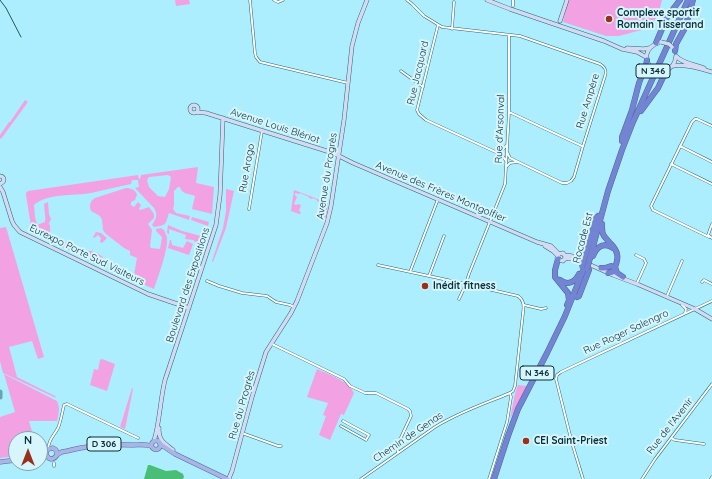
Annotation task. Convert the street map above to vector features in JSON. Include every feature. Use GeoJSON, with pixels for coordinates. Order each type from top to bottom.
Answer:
{"type":"FeatureCollection","features":[{"type":"Feature","properties":{"kind":"highway"},"geometry":{"type":"LineString","coordinates":[[658,42],[667,17],[680,0]]}},
{"type":"Feature","properties":{"kind":"highway","name":"Rocade Est"},"geometry":{"type":"LineString","coordinates":[[589,258],[596,218],[598,216],[606,185],[622,141],[685,0]]}},
{"type":"Feature","properties":{"kind":"highway","name":"Rocade Est"},"geometry":{"type":"LineString","coordinates":[[494,479],[518,409],[556,337],[585,269],[612,177],[628,135],[688,0]]}},
{"type":"Feature","properties":{"kind":"highway"},"geometry":{"type":"LineString","coordinates":[[674,51],[676,44],[685,28],[693,0]]}},
{"type":"Feature","properties":{"kind":"highway"},"geometry":{"type":"LineString","coordinates":[[622,141],[639,83],[646,66],[646,58]]}},
{"type":"Feature","properties":{"kind":"highway"},"geometry":{"type":"LineString","coordinates":[[628,135],[640,113],[658,88],[664,71]]}},
{"type":"Feature","properties":{"kind":"highway"},"geometry":{"type":"LineString","coordinates":[[603,211],[602,233],[616,248],[618,256],[610,273]]}},
{"type":"Feature","properties":{"kind":"highway"},"geometry":{"type":"LineString","coordinates":[[589,258],[602,245],[612,247],[616,256],[613,267],[617,273],[623,277]]}},
{"type":"Feature","properties":{"kind":"highway"},"geometry":{"type":"LineString","coordinates":[[561,257],[557,274],[559,279],[565,283],[570,283],[575,280],[585,269]]}},
{"type":"Feature","properties":{"kind":"highway"},"geometry":{"type":"LineString","coordinates":[[556,337],[555,334],[564,315],[569,296],[567,290],[556,277],[555,270],[561,257]]}},
{"type":"Feature","properties":{"kind":"highway"},"geometry":{"type":"LineString","coordinates":[[601,268],[613,267]]}},
{"type":"Feature","properties":{"kind":"highway","name":"Rocade Est"},"geometry":{"type":"LineString","coordinates":[[497,479],[518,416],[564,327],[577,297],[585,269]]}},
{"type":"Feature","properties":{"kind":"main road","name":"D 306"},"geometry":{"type":"LineString","coordinates":[[156,444],[176,457],[221,479]]}},
{"type":"Feature","properties":{"kind":"main road","name":"D 306"},"geometry":{"type":"LineString","coordinates":[[48,453],[60,453],[96,445],[156,444],[228,479]]}},
{"type":"Feature","properties":{"kind":"street"},"geometry":{"type":"LineString","coordinates":[[250,0],[255,53],[260,62],[348,83]]}},
{"type":"Feature","properties":{"kind":"street"},"geometry":{"type":"LineString","coordinates":[[274,0],[278,2],[283,0]]}},
{"type":"Feature","properties":{"kind":"street","name":"Avenue du Progrès"},"geometry":{"type":"LineString","coordinates":[[271,344],[295,307],[327,223],[339,156],[354,38],[360,16],[367,0]]}},
{"type":"Feature","properties":{"kind":"street"},"geometry":{"type":"LineString","coordinates":[[406,0],[424,16],[442,27],[508,35]]}},
{"type":"Feature","properties":{"kind":"street"},"geometry":{"type":"LineString","coordinates":[[487,0],[622,49],[637,52],[646,58],[650,67],[654,70],[664,71],[676,65],[712,72]]}},
{"type":"Feature","properties":{"kind":"street"},"geometry":{"type":"LineString","coordinates":[[513,0],[513,6]]}},
{"type":"Feature","properties":{"kind":"street"},"geometry":{"type":"LineString","coordinates":[[560,21],[567,0]]}},
{"type":"Feature","properties":{"kind":"street"},"geometry":{"type":"LineString","coordinates":[[452,29],[454,2]]}},
{"type":"Feature","properties":{"kind":"street","name":"Rue Jacquard"},"geometry":{"type":"LineString","coordinates":[[438,25],[422,87],[417,110],[418,114],[426,120],[493,150],[503,156],[506,160],[506,165]]}},
{"type":"Feature","properties":{"kind":"street","name":"Rue d'Arsonval"},"geometry":{"type":"LineString","coordinates":[[460,298],[506,184],[509,112],[508,35]]}},
{"type":"Feature","properties":{"kind":"street","name":"Rue Ampère"},"geometry":{"type":"LineString","coordinates":[[507,152],[509,157],[562,183],[567,183],[570,181],[574,177],[606,70],[600,64],[524,37],[508,35]]}},
{"type":"Feature","properties":{"kind":"street"},"geometry":{"type":"LineString","coordinates":[[646,58],[647,52],[652,45],[658,42],[669,44],[680,60],[698,65],[712,72]]}},
{"type":"Feature","properties":{"kind":"street"},"geometry":{"type":"LineString","coordinates":[[614,46],[636,49],[649,48]]}},
{"type":"Feature","properties":{"kind":"street"},"geometry":{"type":"LineString","coordinates":[[672,66],[675,61],[674,51]]}},
{"type":"Feature","properties":{"kind":"street"},"geometry":{"type":"LineString","coordinates":[[401,71],[422,87]]}},
{"type":"Feature","properties":{"kind":"street","name":"Avenue Louis Blériot"},"geometry":{"type":"LineString","coordinates":[[198,110],[339,156]]}},
{"type":"Feature","properties":{"kind":"street"},"geometry":{"type":"LineString","coordinates":[[509,112],[583,146]]}},
{"type":"Feature","properties":{"kind":"street","name":"Boulevard des Expositions"},"geometry":{"type":"LineString","coordinates":[[156,444],[163,388],[216,225],[220,199],[222,118]]}},
{"type":"Feature","properties":{"kind":"street"},"geometry":{"type":"LineString","coordinates":[[712,126],[697,119],[693,120],[652,205],[653,210],[712,238]]}},
{"type":"Feature","properties":{"kind":"street","name":"Rue Arago"},"geometry":{"type":"LineString","coordinates":[[249,209],[262,130]]}},
{"type":"Feature","properties":{"kind":"street"},"geometry":{"type":"LineString","coordinates":[[493,150],[502,151],[507,145]]}},
{"type":"Feature","properties":{"kind":"street"},"geometry":{"type":"LineString","coordinates":[[680,146],[712,162]]}},
{"type":"Feature","properties":{"kind":"street","name":"Avenue des Frères Montgolfier"},"geometry":{"type":"LineString","coordinates":[[339,156],[537,242],[561,257],[577,259],[695,309],[712,319]]}},
{"type":"Feature","properties":{"kind":"street"},"geometry":{"type":"LineString","coordinates":[[506,165],[518,162]]}},
{"type":"Feature","properties":{"kind":"street"},"geometry":{"type":"LineString","coordinates":[[671,164],[712,184]]}},
{"type":"Feature","properties":{"kind":"street","name":"Eurexpo Porte Sud Visiteurs"},"geometry":{"type":"LineString","coordinates":[[0,176],[4,178],[1,185],[12,221],[20,232],[148,294],[189,308]]}},
{"type":"Feature","properties":{"kind":"street"},"geometry":{"type":"LineString","coordinates":[[410,272],[438,199]]}},
{"type":"Feature","properties":{"kind":"street"},"geometry":{"type":"LineString","coordinates":[[709,237],[708,234],[712,224]]}},
{"type":"Feature","properties":{"kind":"street"},"geometry":{"type":"LineString","coordinates":[[429,276],[444,236]]}},
{"type":"Feature","properties":{"kind":"street"},"geometry":{"type":"LineString","coordinates":[[636,255],[644,259],[646,262],[637,284]]}},
{"type":"Feature","properties":{"kind":"street","name":"Avenue des Frères Montgolfier"},"geometry":{"type":"LineString","coordinates":[[561,257],[576,257],[637,284]]}},
{"type":"Feature","properties":{"kind":"street"},"geometry":{"type":"LineString","coordinates":[[666,297],[682,261]]}},
{"type":"Feature","properties":{"kind":"street"},"geometry":{"type":"LineString","coordinates":[[378,265],[467,283],[522,298],[524,305],[515,386],[513,391],[510,393],[511,397],[507,422],[489,479]]}},
{"type":"Feature","properties":{"kind":"street"},"geometry":{"type":"LineString","coordinates":[[702,282],[704,280],[712,284]]}},
{"type":"Feature","properties":{"kind":"street"},"geometry":{"type":"LineString","coordinates":[[207,281],[242,293],[267,296],[276,302],[295,307]]}},
{"type":"Feature","properties":{"kind":"street","name":"Rue Roger Salengro"},"geometry":{"type":"LineString","coordinates":[[582,479],[556,377],[561,372],[712,301]]}},
{"type":"Feature","properties":{"kind":"street"},"geometry":{"type":"LineString","coordinates":[[680,303],[686,309],[685,314]]}},
{"type":"Feature","properties":{"kind":"street"},"geometry":{"type":"LineString","coordinates":[[524,305],[541,309],[546,308]]}},
{"type":"Feature","properties":{"kind":"street"},"geometry":{"type":"LineString","coordinates":[[703,314],[701,309],[705,305]]}},
{"type":"Feature","properties":{"kind":"street"},"geometry":{"type":"LineString","coordinates":[[271,344],[344,378],[350,386],[365,393],[376,393],[408,409],[411,416],[397,446],[398,452]]}},
{"type":"Feature","properties":{"kind":"street","name":"Rue du Progrès"},"geometry":{"type":"LineString","coordinates":[[228,479],[232,472],[263,360],[271,344]]}},
{"type":"Feature","properties":{"kind":"street","name":"Rue de l'Avenir"},"geometry":{"type":"LineString","coordinates":[[642,479],[650,466],[712,384]]}},
{"type":"Feature","properties":{"kind":"street","name":"Chemin de Genas"},"geometry":{"type":"LineString","coordinates":[[361,479],[435,426],[450,418],[510,393]]}},
{"type":"Feature","properties":{"kind":"street"},"geometry":{"type":"LineString","coordinates":[[51,452],[49,441],[58,426],[64,405],[67,404],[138,438]]}},
{"type":"Feature","properties":{"kind":"street","name":"Boulevard des Expositions"},"geometry":{"type":"LineString","coordinates":[[158,421],[158,432],[160,438],[179,456]]}},
{"type":"Feature","properties":{"kind":"street"},"geometry":{"type":"LineString","coordinates":[[341,426],[366,440],[369,435],[343,422]]}},
{"type":"Feature","properties":{"kind":"street"},"geometry":{"type":"LineString","coordinates":[[242,433],[281,446]]}},
{"type":"Feature","properties":{"kind":"street"},"geometry":{"type":"LineString","coordinates":[[671,438],[675,440],[704,444]]}},
{"type":"Feature","properties":{"kind":"shaded area"},"geometry":{"type":"Polygon","coordinates":[[[175,0],[189,0],[190,4],[176,6],[175,0]]]}},
{"type":"Feature","properties":{"kind":"shaded area","name":"Complexe sportif Romain Tisserand"},"geometry":{"type":"Polygon","coordinates":[[[568,0],[662,0],[658,16],[649,28],[619,36],[606,36],[563,22],[568,0]]]}},
{"type":"Feature","properties":{"kind":"shaded area"},"geometry":{"type":"Polygon","coordinates":[[[25,100],[28,102],[1,139],[0,135],[25,100]]]}},
{"type":"Feature","properties":{"kind":"shaded area"},"geometry":{"type":"Polygon","coordinates":[[[198,167],[196,183],[214,187],[212,214],[192,209],[195,196],[182,191],[180,187],[178,187],[174,191],[173,209],[176,213],[190,216],[189,220],[169,213],[165,224],[154,227],[152,225],[156,217],[155,210],[135,188],[139,187],[138,180],[132,180],[131,184],[91,193],[46,198],[34,205],[37,225],[45,222],[44,204],[48,202],[51,219],[49,223],[50,237],[60,240],[63,245],[65,241],[84,254],[87,251],[97,253],[103,257],[98,264],[32,232],[26,195],[28,191],[138,175],[140,179],[141,175],[198,167]],[[168,175],[149,177],[147,180],[149,187],[158,196],[165,197],[169,189],[171,177],[168,175]]]}},
{"type":"Feature","properties":{"kind":"shaded area"},"geometry":{"type":"Polygon","coordinates":[[[130,188],[136,192],[137,195],[135,200],[131,202],[131,205],[134,207],[138,202],[141,205],[140,210],[149,207],[154,214],[154,218],[148,224],[152,230],[151,248],[160,249],[162,237],[156,229],[161,228],[164,230],[167,237],[164,256],[154,289],[133,280],[137,258],[130,255],[130,251],[106,234],[103,230],[100,216],[90,209],[93,199],[130,188]]]}},
{"type":"Feature","properties":{"kind":"shaded area"},"geometry":{"type":"Polygon","coordinates":[[[226,189],[234,191],[226,228],[213,262],[212,261],[223,228],[226,211],[226,189]]]}},
{"type":"Feature","properties":{"kind":"shaded area"},"geometry":{"type":"Polygon","coordinates":[[[294,190],[328,203],[327,211],[325,208],[327,204],[313,198],[309,198],[300,193],[295,193],[297,197],[294,204],[301,205],[299,211],[301,212],[299,214],[291,211],[294,190]]]}},
{"type":"Feature","properties":{"kind":"shaded area"},"geometry":{"type":"Polygon","coordinates":[[[325,211],[327,211],[326,217],[324,221],[325,211]]]}},
{"type":"Feature","properties":{"kind":"shaded area"},"geometry":{"type":"Polygon","coordinates":[[[192,217],[209,222],[208,226],[191,220],[192,217]]]}},
{"type":"Feature","properties":{"kind":"shaded area"},"geometry":{"type":"Polygon","coordinates":[[[168,225],[182,231],[201,236],[200,241],[197,243],[193,240],[185,239],[186,235],[169,229],[168,234],[168,225]]]}},
{"type":"Feature","properties":{"kind":"shaded area"},"geometry":{"type":"Polygon","coordinates":[[[6,227],[44,357],[38,359],[32,341],[9,347],[17,377],[55,396],[56,398],[3,373],[0,361],[0,228],[6,227]]]}},
{"type":"Feature","properties":{"kind":"shaded area"},"geometry":{"type":"Polygon","coordinates":[[[96,232],[101,233],[107,238],[102,243],[100,242],[101,238],[98,235],[94,238],[93,237],[96,232]]]}},
{"type":"Feature","properties":{"kind":"shaded area"},"geometry":{"type":"Polygon","coordinates":[[[170,240],[172,245],[183,248],[187,241],[193,244],[189,255],[168,248],[170,240]]]}},
{"type":"Feature","properties":{"kind":"shaded area"},"geometry":{"type":"Polygon","coordinates":[[[102,359],[115,364],[107,391],[90,385],[94,369],[98,370],[100,360],[102,359]]]}},
{"type":"Feature","properties":{"kind":"shaded area"},"geometry":{"type":"Polygon","coordinates":[[[317,369],[343,381],[354,393],[344,415],[341,414],[330,440],[319,435],[326,416],[323,415],[328,403],[307,397],[317,369]]]}},
{"type":"Feature","properties":{"kind":"shaded area"},"geometry":{"type":"Polygon","coordinates":[[[4,374],[57,401],[59,406],[57,421],[29,421],[32,431],[8,431],[8,457],[0,458],[0,417],[15,412],[4,374]]]}},
{"type":"Feature","properties":{"kind":"shaded area"},"geometry":{"type":"Polygon","coordinates":[[[518,385],[527,386],[510,418],[515,394],[518,385]]]}},
{"type":"Feature","properties":{"kind":"shaded area"},"geometry":{"type":"Polygon","coordinates":[[[132,388],[133,389],[125,429],[120,427],[132,388]]]}},
{"type":"Feature","properties":{"kind":"shaded area"},"geometry":{"type":"Polygon","coordinates":[[[148,465],[166,471],[176,470],[183,474],[184,477],[183,479],[144,479],[148,465]]]}},
{"type":"Feature","properties":{"kind":"taxiway"},"geometry":{"type":"LineString","coordinates":[[0,392],[0,397]]}},
{"type":"Feature","properties":{"kind":"tram line"},"geometry":{"type":"LineString","coordinates":[[0,0],[6,8],[21,37]]}},
{"type":"Feature","properties":{"kind":"place","name":"Complexe sportif Romain Tisserand"},"geometry":{"type":"Point","coordinates":[609,19]}},
{"type":"Feature","properties":{"kind":"place","name":"Inédit fitness"},"geometry":{"type":"Point","coordinates":[425,286]}},
{"type":"Feature","properties":{"kind":"place","name":"CEI Saint-Priest"},"geometry":{"type":"Point","coordinates":[526,441]}}]}
